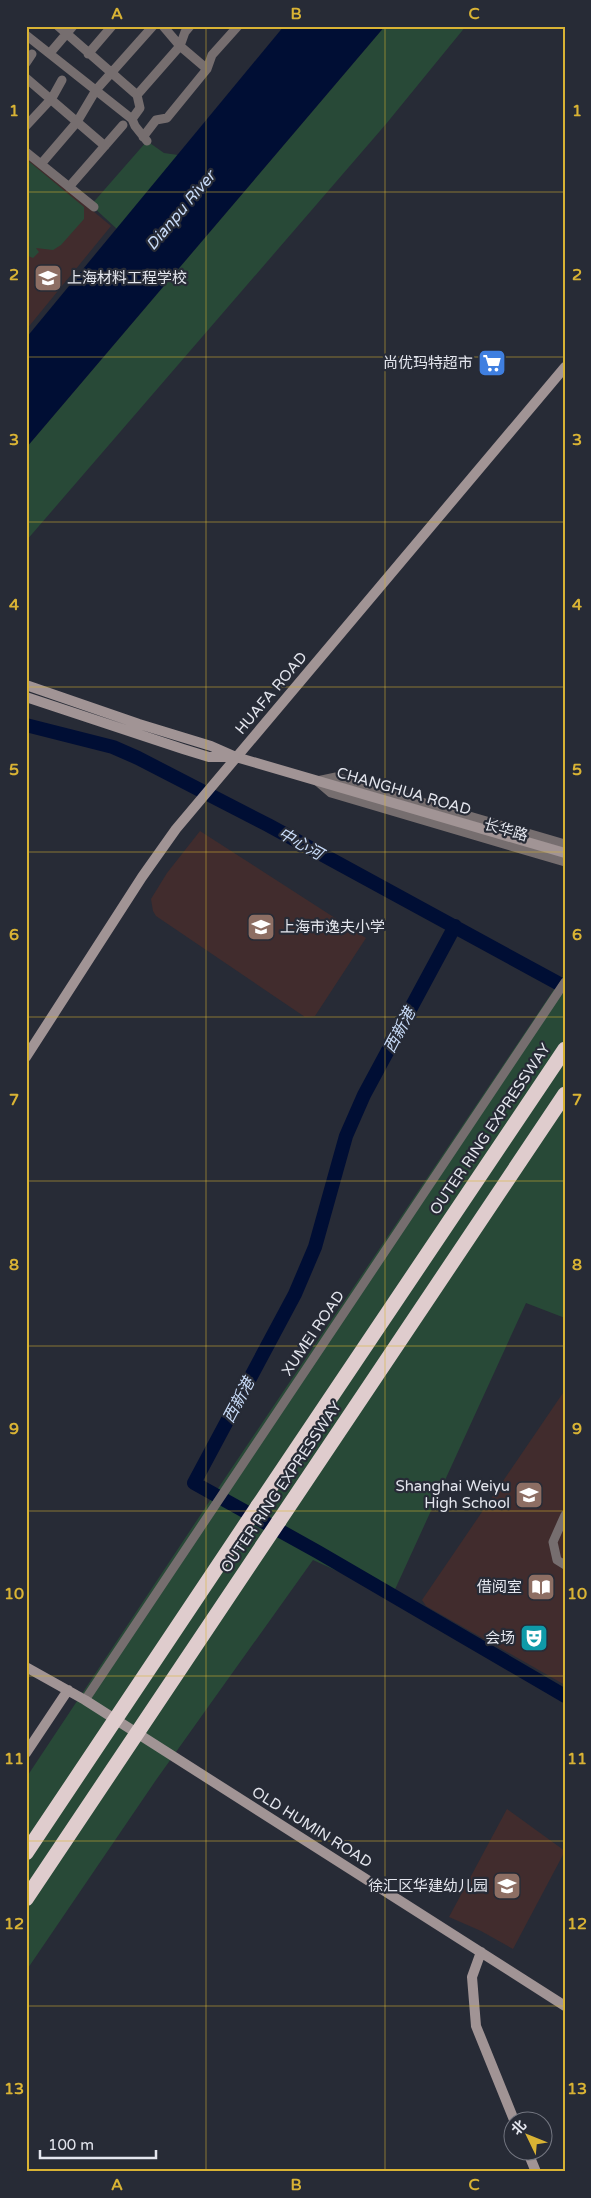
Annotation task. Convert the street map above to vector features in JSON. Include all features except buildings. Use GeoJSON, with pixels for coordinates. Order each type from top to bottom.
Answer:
{"type":"FeatureCollection","features":[{"type":"Feature","properties":{"kind":"highway","name":"OUTER RING EXPRESSWAY"},"geometry":{"type":"LineString","coordinates":[[26,1853],[565,1049]]}},
{"type":"Feature","properties":{"kind":"highway","name":"OUTER RING EXPRESSWAY"},"geometry":{"type":"LineString","coordinates":[[26,1899],[565,1094]]}},
{"type":"Feature","properties":{"kind":"street"},"geometry":{"type":"LineString","coordinates":[[58,26],[110,74],[137,95],[140,108],[132,119]]}},
{"type":"Feature","properties":{"kind":"street"},"geometry":{"type":"LineString","coordinates":[[50,53],[72,26]]}},
{"type":"Feature","properties":{"kind":"street"},"geometry":{"type":"LineString","coordinates":[[88,54],[112,26]]}},
{"type":"Feature","properties":{"kind":"street"},"geometry":{"type":"LineString","coordinates":[[41,164],[77,122],[96,90],[153,26]]}},
{"type":"Feature","properties":{"kind":"street"},"geometry":{"type":"LineString","coordinates":[[163,26],[180,46],[207,69]]}},
{"type":"Feature","properties":{"kind":"street"},"geometry":{"type":"LineString","coordinates":[[137,95],[180,46],[185,32],[190,26]]}},
{"type":"Feature","properties":{"kind":"street"},"geometry":{"type":"LineString","coordinates":[[26,35],[132,119],[134,126],[145,139],[156,120],[167,118],[207,69],[212,55],[238,26]]}},
{"type":"Feature","properties":{"kind":"street"},"geometry":{"type":"LineString","coordinates":[[26,63],[32,54]]}},
{"type":"Feature","properties":{"kind":"street"},"geometry":{"type":"LineString","coordinates":[[26,78],[52,98],[105,146]]}},
{"type":"Feature","properties":{"kind":"street"},"geometry":{"type":"LineString","coordinates":[[26,126],[52,98],[62,80]]}},
{"type":"Feature","properties":{"kind":"street"},"geometry":{"type":"LineString","coordinates":[[69,187],[123,125]]}},
{"type":"Feature","properties":{"kind":"street"},"geometry":{"type":"LineString","coordinates":[[26,152],[94,207]]}},
{"type":"Feature","properties":{"kind":"street","name":"HUAFA ROAD"},"geometry":{"type":"LineString","coordinates":[[26,1057],[142,877],[192,810],[565,367]]}},
{"type":"Feature","properties":{"kind":"street","name":"CHANGHUA ROAD"},"geometry":{"type":"LineString","coordinates":[[26,685],[139,724],[211,746],[236,757],[565,853]]}},
{"type":"Feature","properties":{"kind":"street","name":"CHANGHUA ROAD"},"geometry":{"type":"LineString","coordinates":[[26,697],[183,750],[209,757],[236,757]]}},
{"type":"Feature","properties":{"kind":"street","name":"长华路"},"geometry":{"type":"LineString","coordinates":[[316,781],[336,777],[565,844]]}},
{"type":"Feature","properties":{"kind":"street","name":"长华路"},"geometry":{"type":"LineString","coordinates":[[316,781],[331,793],[565,862]]}},
{"type":"Feature","properties":{"kind":"street","name":"XUMEI ROAD"},"geometry":{"type":"LineString","coordinates":[[85,1700],[565,982]]}},
{"type":"Feature","properties":{"kind":"street"},"geometry":{"type":"LineString","coordinates":[[565,1515],[553,1542],[557,1560],[565,1565]]}},
{"type":"Feature","properties":{"kind":"street","name":"OLD HUMIN ROAD"},"geometry":{"type":"LineString","coordinates":[[26,1667],[85,1700],[565,2006]]}},
{"type":"Feature","properties":{"kind":"street"},"geometry":{"type":"LineString","coordinates":[[26,1753],[68,1690]]}},
{"type":"Feature","properties":{"kind":"street"},"geometry":{"type":"LineString","coordinates":[[481,1952],[472,1977],[476,2026],[510,2110]]}},
{"type":"Feature","properties":{"kind":"street"},"geometry":{"type":"LineString","coordinates":[[531,2160],[536,2172]]}},
{"type":"Feature","properties":{"kind":"shaded area","name":"上海材料工程学校"},"geometry":{"type":"Polygon","coordinates":[[[26,155],[111,226],[26,330],[26,155]]]}},
{"type":"Feature","properties":{"kind":"shaded area","name":"上海市逸夫小学"},"geometry":{"type":"Polygon","coordinates":[[[200,831],[366,938],[315,1016],[305,1017],[156,916],[151,899],[167,873],[200,831]]]}},
{"type":"Feature","properties":{"kind":"shaded area","name":"Shanghai Weiyu High School"},"geometry":{"type":"Polygon","coordinates":[[[565,1390],[565,1685],[426,1606],[422,1600],[565,1390]]]}},
{"type":"Feature","properties":{"kind":"shaded area","name":"徐汇区华建幼儿园"},"geometry":{"type":"Polygon","coordinates":[[[507,1809],[565,1851],[513,1949],[481,1931],[449,1917],[507,1809]]]}},
{"type":"Feature","properties":{"kind":"green space"},"geometry":{"type":"Polygon","coordinates":[[[385,26],[466,26],[386,124],[26,541],[26,448],[385,26]]]}},
{"type":"Feature","properties":{"kind":"green space"},"geometry":{"type":"Polygon","coordinates":[[[147,141],[164,153],[178,155],[117,229],[91,205],[147,141]]]}},
{"type":"Feature","properties":{"kind":"green space"},"geometry":{"type":"Polygon","coordinates":[[[26,159],[84,207],[84,219],[61,245],[53,250],[36,248],[39,252],[33,258],[26,255],[26,159]]]}},
{"type":"Feature","properties":{"kind":"green space"},"geometry":{"type":"Polygon","coordinates":[[[565,973],[565,1318],[526,1303],[392,1596],[313,1560],[156,1780],[26,1971],[26,1778],[219,1487],[565,973]]]}},
{"type":"Feature","properties":{"kind":"water","name":"Dianpu River"},"geometry":{"type":"Polygon","coordinates":[[[284,26],[385,26],[26,448],[26,338],[284,26]]]}},
{"type":"Feature","properties":{"kind":"waterway","name":"中心河"},"geometry":{"type":"LineString","coordinates":[[26,725],[113,747],[138,758],[268,825],[565,987]]}},
{"type":"Feature","properties":{"kind":"waterway","name":"西新港"},"geometry":{"type":"LineString","coordinates":[[455,926],[364,1095],[346,1136],[315,1247],[295,1294],[194,1483],[318,1552],[565,1696]]}},
{"type":"Feature","properties":{"kind":"place","name":"上海材料工程学校"},"geometry":{"type":"Point","coordinates":[48,278]}},
{"type":"Feature","properties":{"kind":"place","name":"尚优玛特超市"},"geometry":{"type":"Point","coordinates":[492,363]}},
{"type":"Feature","properties":{"kind":"place","name":"上海市逸夫小学"},"geometry":{"type":"Point","coordinates":[261,927]}},
{"type":"Feature","properties":{"kind":"place","name":"Shanghai Weiyu High School"},"geometry":{"type":"Point","coordinates":[529,1495]}},
{"type":"Feature","properties":{"kind":"place","name":"借阅室"},"geometry":{"type":"Point","coordinates":[541,1587]}},
{"type":"Feature","properties":{"kind":"place","name":"会场"},"geometry":{"type":"Point","coordinates":[534,1638]}},
{"type":"Feature","properties":{"kind":"place","name":"徐汇区华建幼儿园"},"geometry":{"type":"Point","coordinates":[507,1886]}}]}
